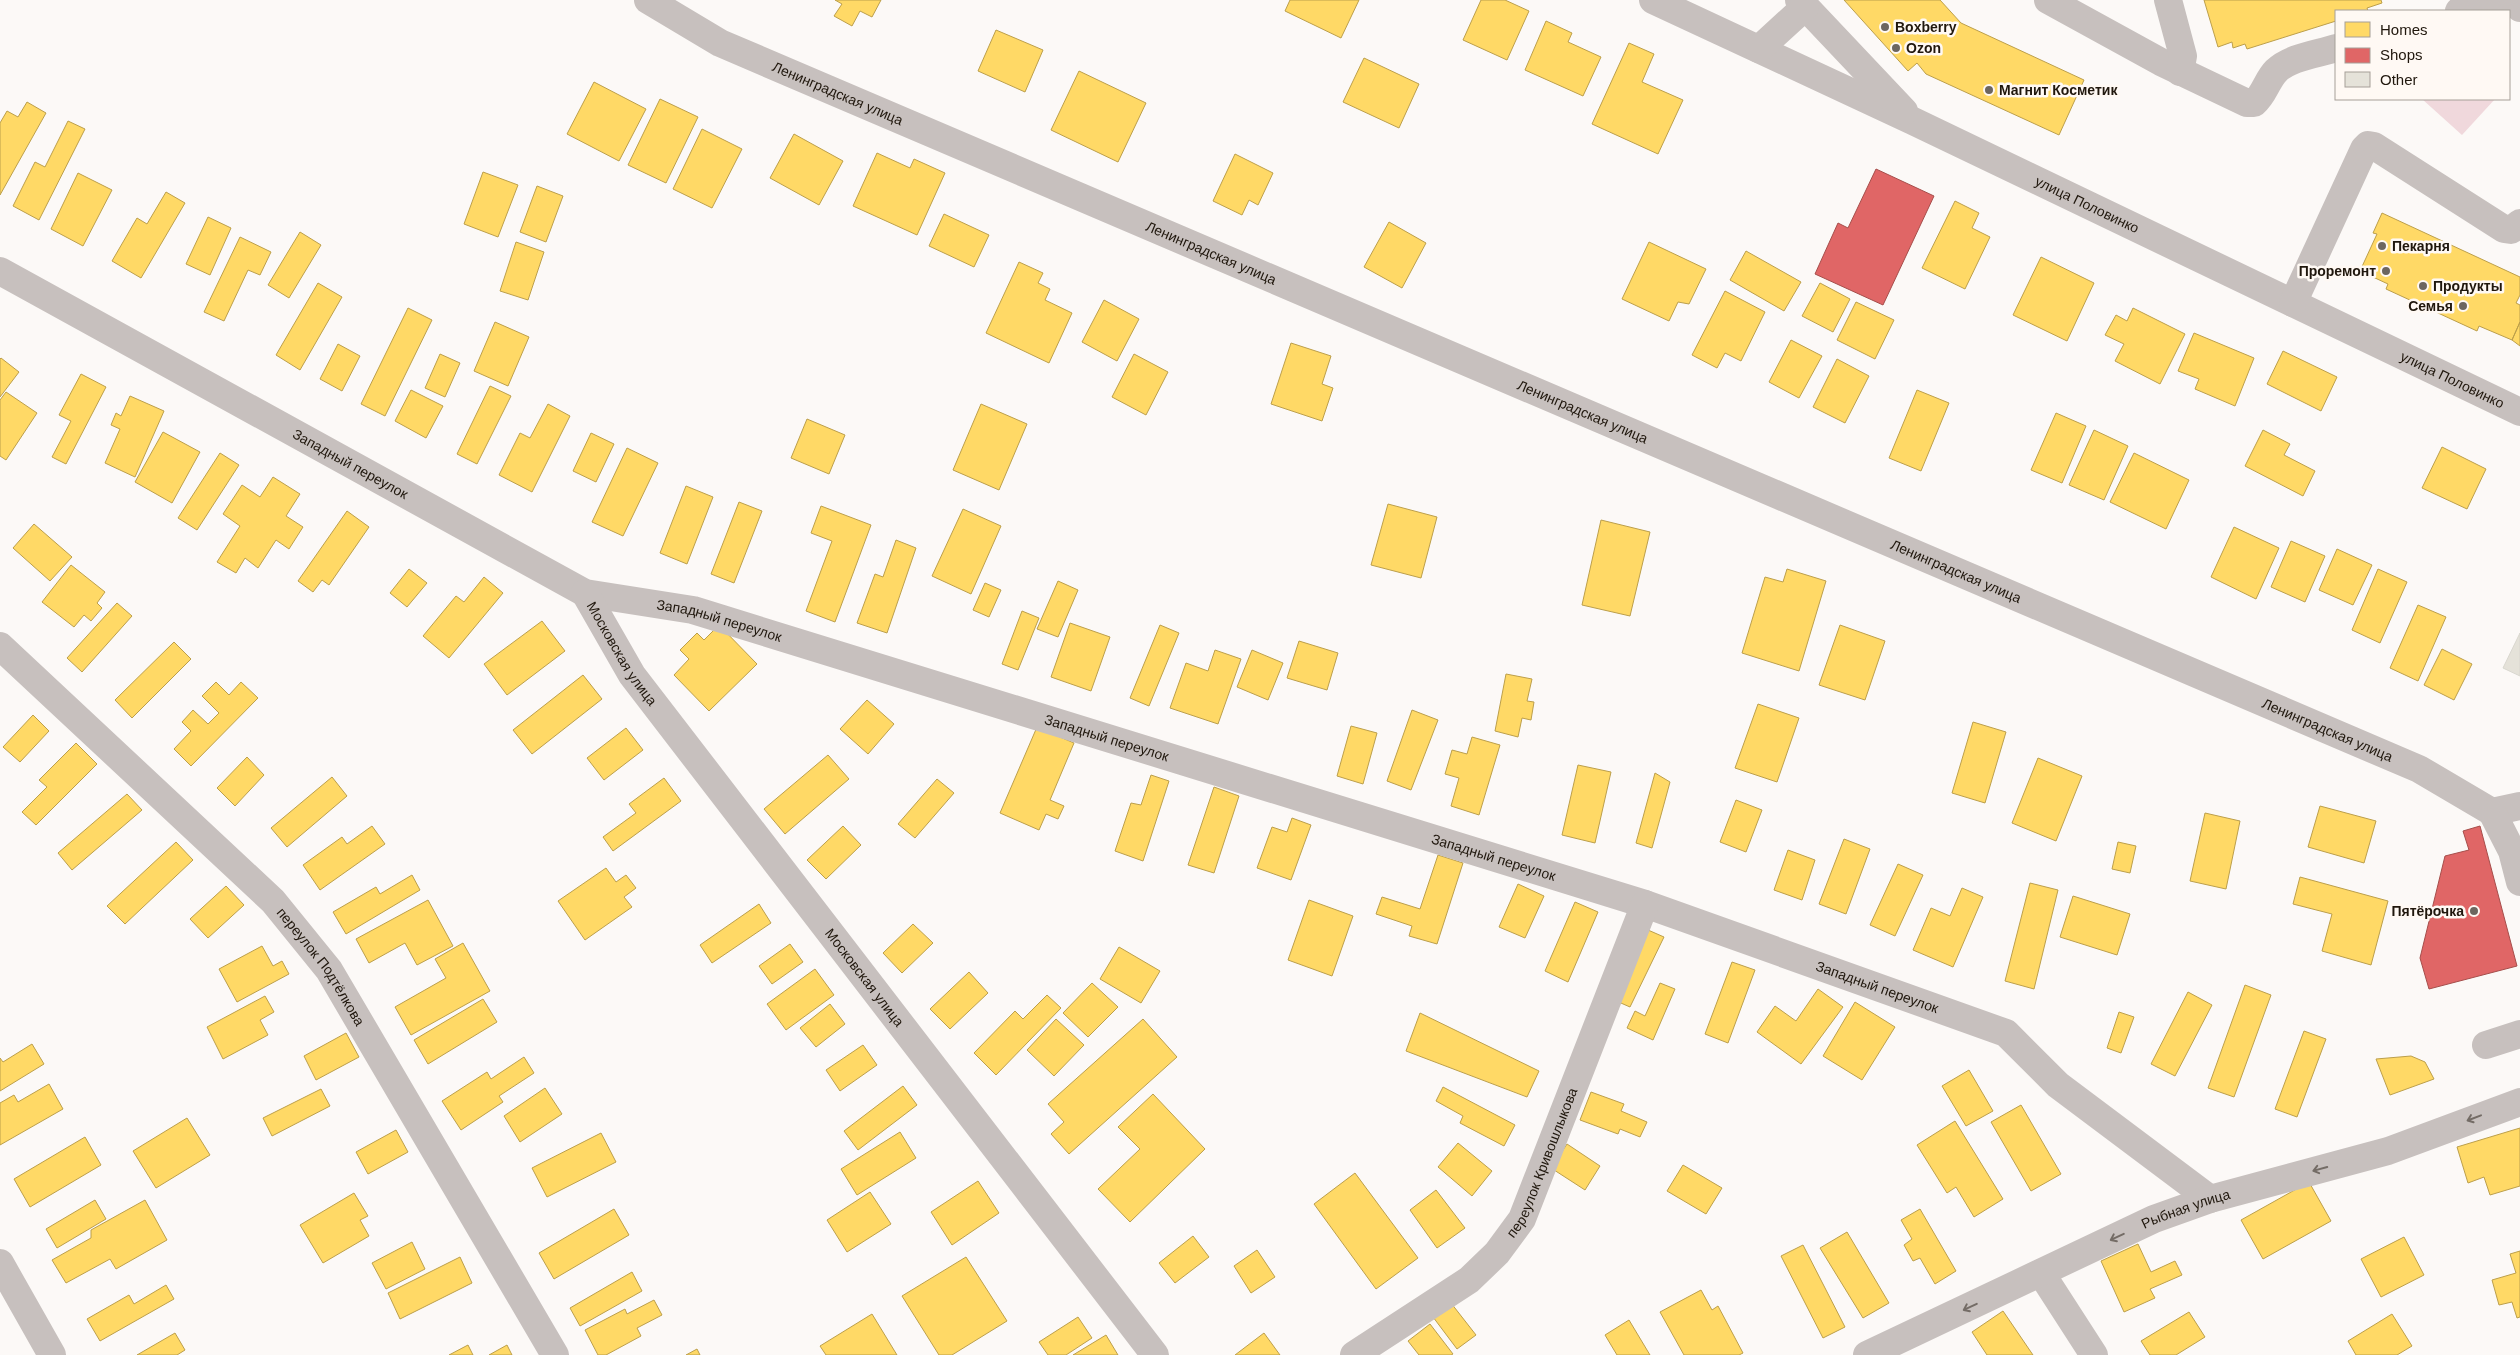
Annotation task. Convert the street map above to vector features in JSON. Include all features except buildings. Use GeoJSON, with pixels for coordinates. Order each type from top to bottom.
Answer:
{"type":"FeatureCollection","features":[{"type":"Feature","properties":{"kind":"street","name":"Ленинградская улица"},"geometry":{"type":"LineString","coordinates":[[648,0],[720,43],[2420,769],[2492,812]]}},
{"type":"Feature","properties":{"kind":"street","name":"улица Половинко"},"geometry":{"type":"LineString","coordinates":[[1653,0],[1914,121],[2520,412]]}},
{"type":"Feature","properties":{"kind":"street"},"geometry":{"type":"LineString","coordinates":[[2048,0],[2180,72],[2247,103],[2254,103],[2278,69],[2288,63],[2335,48]]}},
{"type":"Feature","properties":{"kind":"street"},"geometry":{"type":"LineString","coordinates":[[2168,0],[2183,56],[2180,72]]}},
{"type":"Feature","properties":{"kind":"street"},"geometry":{"type":"LineString","coordinates":[[2462,10],[2497,0]]}},
{"type":"Feature","properties":{"kind":"street"},"geometry":{"type":"LineString","coordinates":[[2512,0],[2520,8]]}},
{"type":"Feature","properties":{"kind":"street"},"geometry":{"type":"LineString","coordinates":[[1758,49],[1802,3],[1914,121]]}},
{"type":"Feature","properties":{"kind":"street"},"geometry":{"type":"LineString","coordinates":[[2293,303],[2364,149],[2368,145],[2374,146],[2504,228],[2511,230],[2520,224]]}},
{"type":"Feature","properties":{"kind":"street","name":"Западный переулок"},"geometry":{"type":"LineString","coordinates":[[0,271],[585,594],[694,610],[1645,904],[2006,1033],[2058,1085],[2210,1199]]}},
{"type":"Feature","properties":{"kind":"street","name":"Московская улица"},"geometry":{"type":"LineString","coordinates":[[585,594],[632,675],[1155,1355]]}},
{"type":"Feature","properties":{"kind":"street","name":"переулок Подтёлкова"},"geometry":{"type":"LineString","coordinates":[[0,646],[273,901],[329,970],[555,1355]]}},
{"type":"Feature","properties":{"kind":"street"},"geometry":{"type":"LineString","coordinates":[[2520,806],[2492,812],[2512,851],[2520,882]]}},
{"type":"Feature","properties":{"kind":"street","name":"переулок Кривошлыкова"},"geometry":{"type":"LineString","coordinates":[[1354,1355],[1469,1280],[1497,1253],[1522,1219],[1645,904]]}},
{"type":"Feature","properties":{"kind":"street"},"geometry":{"type":"LineString","coordinates":[[2486,1045],[2519,1037]]}},
{"type":"Feature","properties":{"kind":"street","name":"Рыбная улица"},"geometry":{"type":"LineString","coordinates":[[1867,1355],[2154,1219],[2210,1199],[2388,1151],[2520,1102]]}},
{"type":"Feature","properties":{"kind":"street"},"geometry":{"type":"LineString","coordinates":[[0,1263],[52,1355]]}},
{"type":"Feature","properties":{"kind":"street"},"geometry":{"type":"LineString","coordinates":[[2041,1273],[2094,1355]]}},
{"type":"Feature","properties":{"kind":"shaded area"},"geometry":{"type":"Polygon","coordinates":[[[2423,100],[2494,100],[2462,135],[2423,100]]]}},
{"type":"Feature","properties":{"kind":"place","name":"Boxberry"},"geometry":{"type":"Point","coordinates":[1885,27]}},
{"type":"Feature","properties":{"kind":"place","name":"Ozon"},"geometry":{"type":"Point","coordinates":[1896,48]}},
{"type":"Feature","properties":{"kind":"place","name":"Магнит Косметик"},"geometry":{"type":"Point","coordinates":[1989,90]}},
{"type":"Feature","properties":{"kind":"place","name":"Пекарня"},"geometry":{"type":"Point","coordinates":[2382,246]}},
{"type":"Feature","properties":{"kind":"place","name":"Проремонт"},"geometry":{"type":"Point","coordinates":[2386,271]}},
{"type":"Feature","properties":{"kind":"place","name":"Продукты"},"geometry":{"type":"Point","coordinates":[2423,286]}},
{"type":"Feature","properties":{"kind":"place","name":"Семья"},"geometry":{"type":"Point","coordinates":[2463,306]}},
{"type":"Feature","properties":{"kind":"place","name":"Пятёрочка"},"geometry":{"type":"Point","coordinates":[2474,911]}}]}
